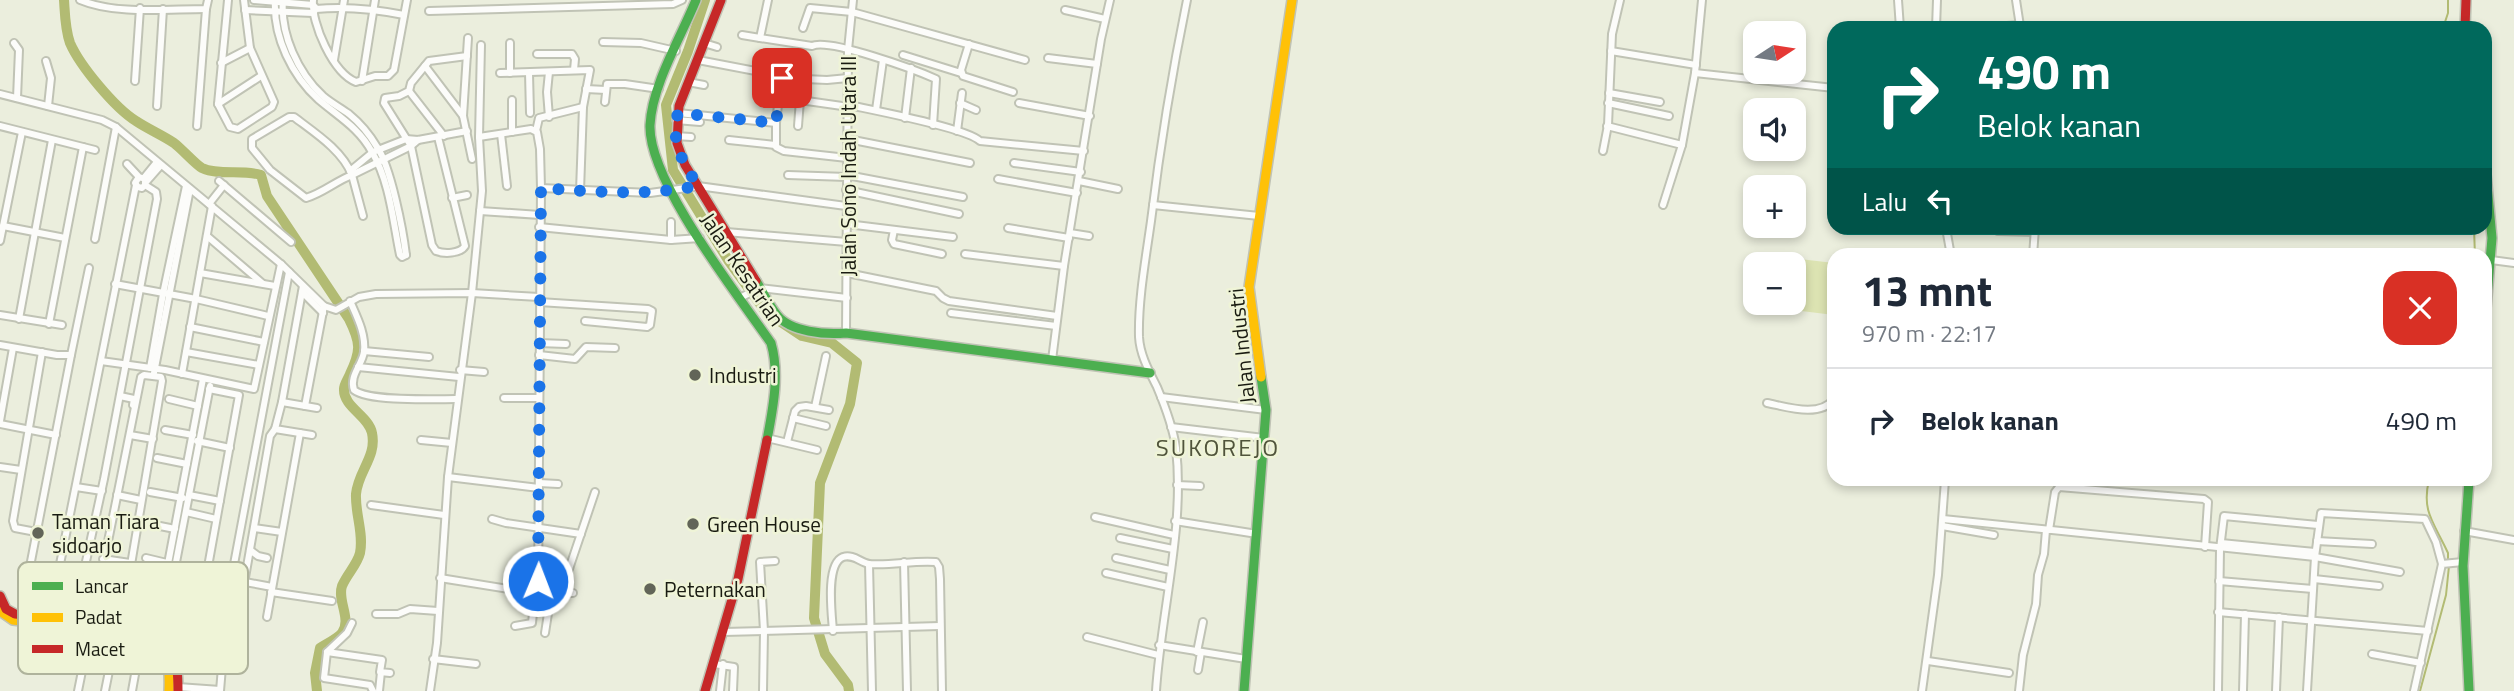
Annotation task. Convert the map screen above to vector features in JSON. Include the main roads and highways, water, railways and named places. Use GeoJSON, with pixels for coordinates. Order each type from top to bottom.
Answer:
{"type":"FeatureCollection","features":[{"type":"Feature","properties":{"kind":"waterway"},"geometry":{"type":"LineString","coordinates":[[64,0],[70,43],[99,86],[118,107],[174,143],[202,168],[216,172],[261,175],[267,196],[349,319],[356,334],[358,353],[344,389],[348,401],[370,427],[373,442],[356,494],[360,553],[341,592],[345,628],[340,635],[320,648],[315,673],[317,691]]}},
{"type":"Feature","properties":{"kind":"waterway"},"geometry":{"type":"LineString","coordinates":[[705,0],[666,105],[673,170],[728,260],[766,312],[802,336],[832,343],[857,363],[850,404],[820,483],[814,618],[825,654],[848,685],[849,691]]}},
{"type":"Feature","properties":{"kind":"waterway"},"geometry":{"type":"LineString","coordinates":[[2445,21],[2448,0]]}},
{"type":"Feature","properties":{"kind":"waterway"},"geometry":{"type":"LineString","coordinates":[[2474,235],[2475,248]]}},
{"type":"Feature","properties":{"kind":"waterway"},"geometry":{"type":"LineString","coordinates":[[2428,486],[2428,510],[2448,553],[2448,560]]}},
{"type":"Feature","properties":{"kind":"waterway"},"geometry":{"type":"LineString","coordinates":[[2420,691],[2446,595],[2449,566]]}},
{"type":"Feature","properties":{"kind":"place","name":"Industri"},"geometry":{"type":"Point","coordinates":[695,375]}},
{"type":"Feature","properties":{"kind":"place","name":"Green House"},"geometry":{"type":"Point","coordinates":[693,524]}},
{"type":"Feature","properties":{"kind":"place","name":"Taman Tiara sidoarjo"},"geometry":{"type":"Point","coordinates":[38,533]}},
{"type":"Feature","properties":{"kind":"place","name":"Peternakan"},"geometry":{"type":"Point","coordinates":[650,589]}},
{"type":"Feature","properties":{"kind":"district","name":"SUKOREJO"},"geometry":{"type":"Point","coordinates":[1218,447]}}]}
